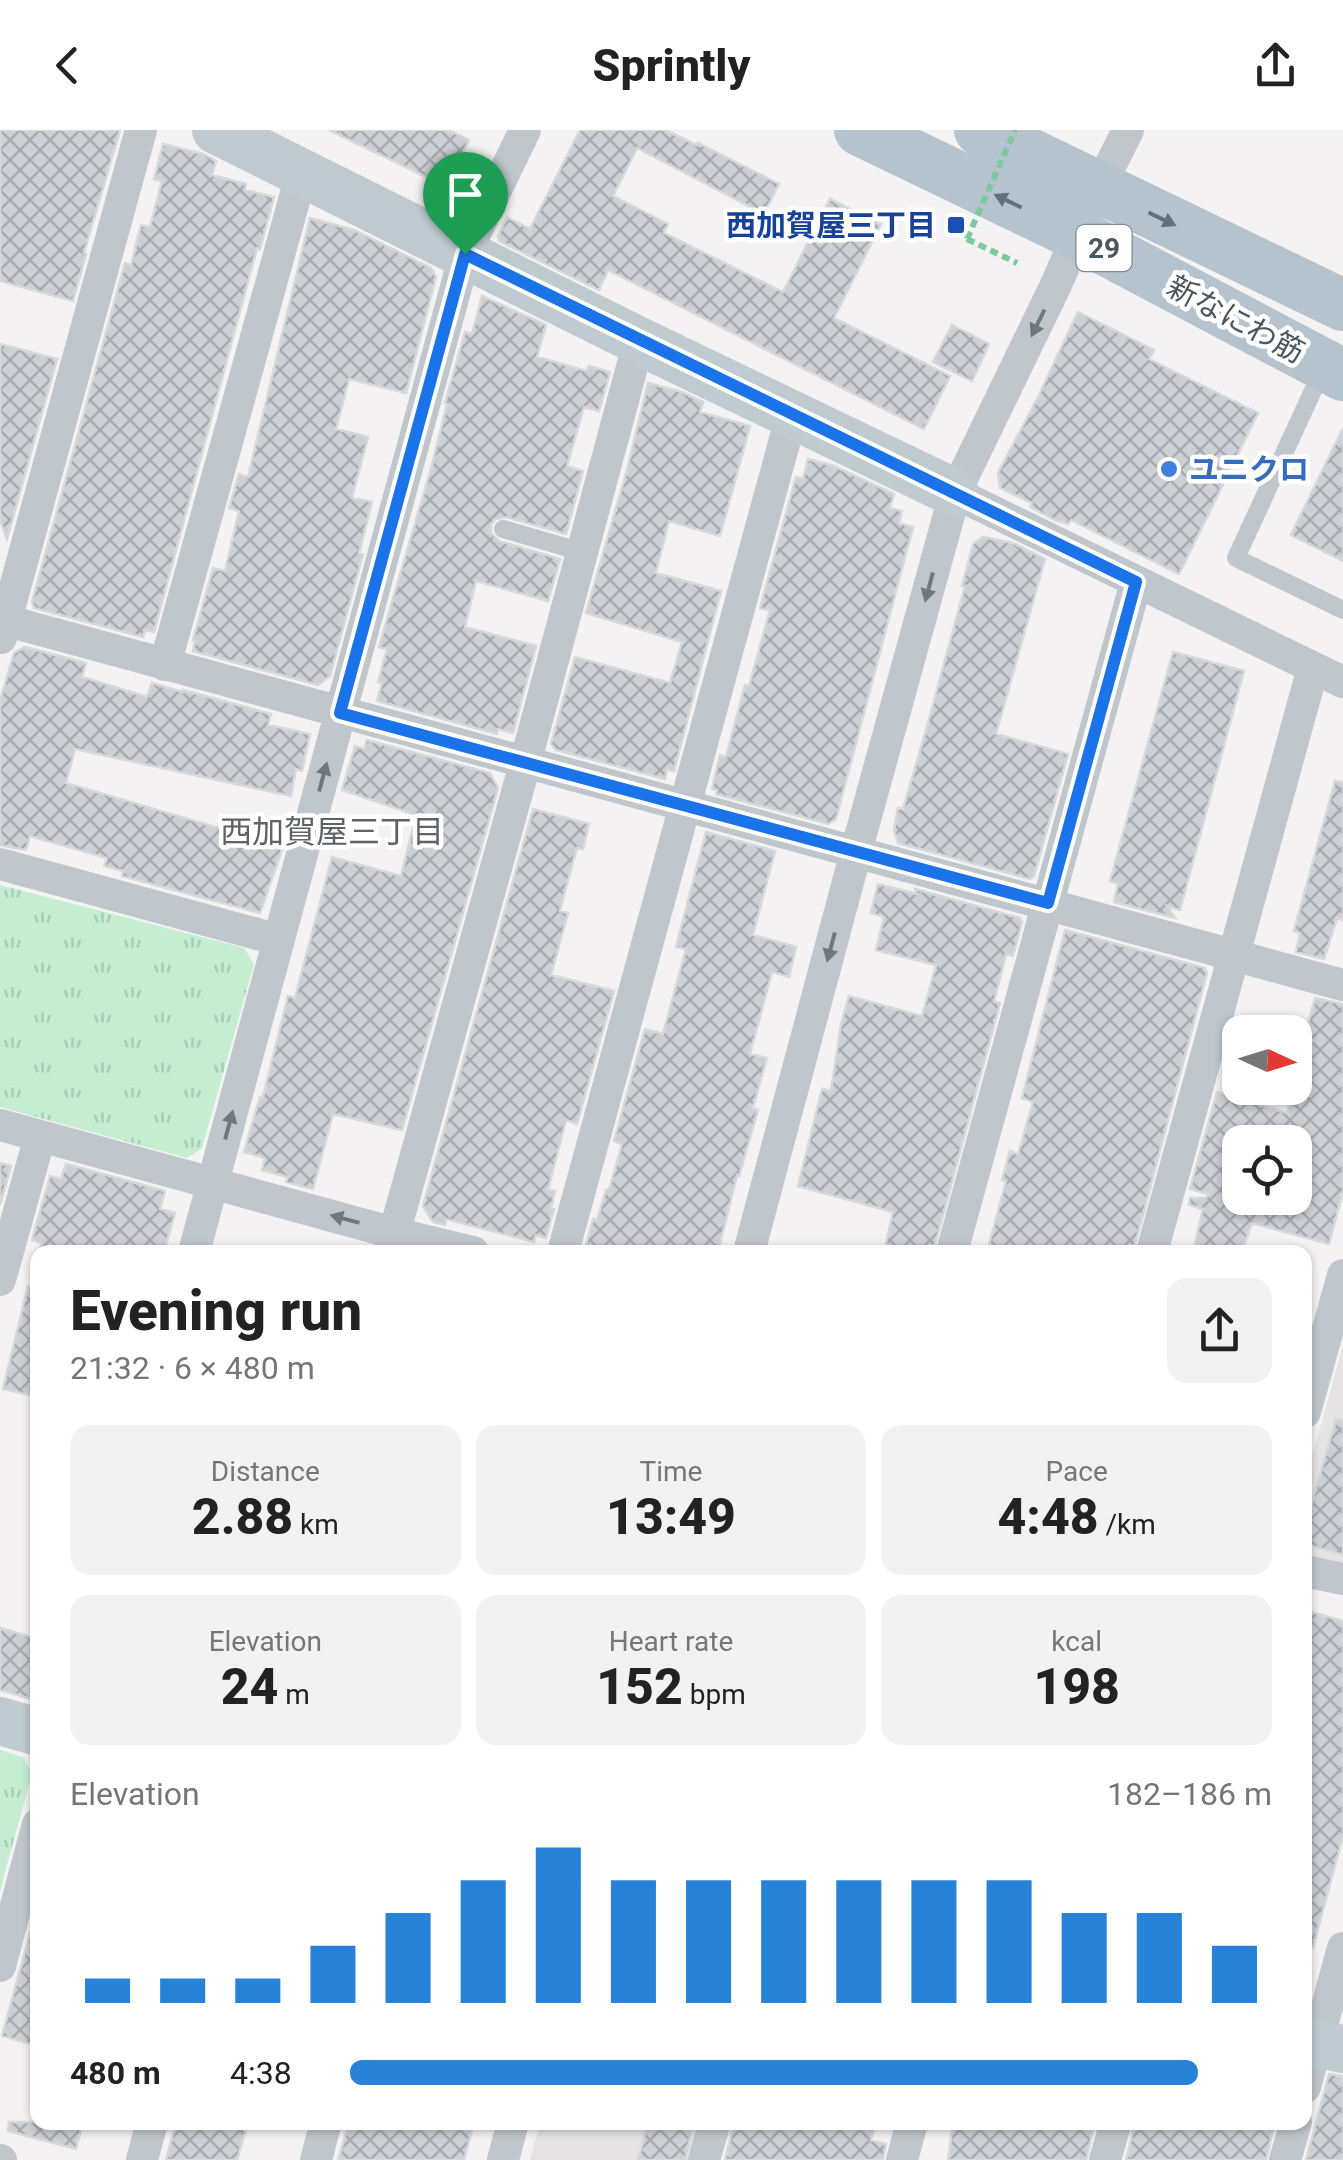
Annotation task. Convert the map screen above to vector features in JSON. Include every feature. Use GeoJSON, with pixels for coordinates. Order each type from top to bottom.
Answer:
{"type":"FeatureCollection","features":[{"type":"Feature","properties":{"kind":"main road","name":"新なにわ筋"},"geometry":{"type":"LineString","coordinates":[[860,130],[1343,306]]}},
{"type":"Feature","properties":{"kind":"main road","name":"新なにわ筋"},"geometry":{"type":"LineString","coordinates":[[980,130],[1088,211],[1334,370]]}},
{"type":"Feature","properties":{"kind":"street"},"geometry":{"type":"LineString","coordinates":[[141,130],[2,628],[165,665],[1343,986]]}},
{"type":"Feature","properties":{"kind":"street"},"geometry":{"type":"LineString","coordinates":[[216,130],[639,341],[1328,674],[1234,955],[1154,1245]]}},
{"type":"Feature","properties":{"kind":"street"},"geometry":{"type":"LineString","coordinates":[[196,1245],[465,254],[526,130]]}},
{"type":"Feature","properties":{"kind":"street"},"geometry":{"type":"LineString","coordinates":[[751,1245],[955,492],[1128,130]]}},
{"type":"Feature","properties":{"kind":"street"},"geometry":{"type":"LineString","coordinates":[[165,665],[302,172]]}},
{"type":"Feature","properties":{"kind":"street"},"geometry":{"type":"LineString","coordinates":[[0,1125],[213,1183],[392,1243],[639,341]]}},
{"type":"Feature","properties":{"kind":"street"},"geometry":{"type":"LineString","coordinates":[[565,1245],[792,414]]}},
{"type":"Feature","properties":{"kind":"street"},"geometry":{"type":"LineString","coordinates":[[954,1245],[1136,582]]}},
{"type":"Feature","properties":{"kind":"street"},"geometry":{"type":"LineString","coordinates":[[0,864],[279,940]]}},
{"type":"Feature","properties":{"kind":"street"},"geometry":{"type":"LineString","coordinates":[[0,1280],[40,1136]]}},
{"type":"Feature","properties":{"kind":"street"},"geometry":{"type":"LineString","coordinates":[[1312,1387],[1343,1275]]}},
{"type":"Feature","properties":{"kind":"street"},"geometry":{"type":"LineString","coordinates":[[1312,1572],[1343,1579]]}},
{"type":"Feature","properties":{"kind":"street"},"geometry":{"type":"LineString","coordinates":[[0,1721],[30,1730]]}},
{"type":"Feature","properties":{"kind":"street"},"geometry":{"type":"LineString","coordinates":[[0,1966],[30,1854]]}},
{"type":"Feature","properties":{"kind":"street"},"geometry":{"type":"LineString","coordinates":[[1317,2055],[1343,1948]]}},
{"type":"Feature","properties":{"kind":"street"},"geometry":{"type":"LineString","coordinates":[[142,2160],[150,2130]]}},
{"type":"Feature","properties":{"kind":"street"},"geometry":{"type":"LineString","coordinates":[[316,2160],[324,2130]]}},
{"type":"Feature","properties":{"kind":"street"},"geometry":{"type":"LineString","coordinates":[[503,2160],[511,2130]]}},
{"type":"Feature","properties":{"kind":"street"},"geometry":{"type":"LineString","coordinates":[[704,2160],[712,2130]]}},
{"type":"Feature","properties":{"kind":"street"},"geometry":{"type":"LineString","coordinates":[[902,2160],[910,2130]]}},
{"type":"Feature","properties":{"kind":"street"},"geometry":{"type":"LineString","coordinates":[[1105,2160],[1114,2130]]}},
{"type":"Feature","properties":{"kind":"street"},"geometry":{"type":"LineString","coordinates":[[1286,2160],[1294,2130]]}},
{"type":"Feature","properties":{"kind":"lane"},"geometry":{"type":"LineString","coordinates":[[1334,370],[1236,558],[1343,610]]}},
{"type":"Feature","properties":{"kind":"lane"},"geometry":{"type":"LineString","coordinates":[[503,529],[582,552]]}},
{"type":"Feature","properties":{"kind":"path"},"geometry":{"type":"LineString","coordinates":[[1016,130],[967,238],[1017,262]]}},
{"type":"Feature","properties":{"kind":"shaded area"},"geometry":{"type":"Polygon","coordinates":[[[1343,1345],[1343,1567],[1312,1560],[1312,1457],[1343,1345]]]}},
{"type":"Feature","properties":{"kind":"shaded area"},"geometry":{"type":"Polygon","coordinates":[[[538,2130],[697,2130],[689,2160],[530,2160],[538,2130]]]}},
{"type":"Feature","properties":{"kind":"green space"},"geometry":{"type":"Polygon","coordinates":[[[0,885],[244,948],[254,964],[202,1148],[187,1158],[0,1107],[0,885]]]}},
{"type":"Feature","properties":{"kind":"green space"},"geometry":{"type":"Polygon","coordinates":[[[0,1750],[23,1757],[30,1769],[30,1780],[0,1891],[0,1750]]]}},
{"type":"Feature","properties":{"kind":"building"},"geometry":{"type":"Polygon","coordinates":[[[0,130],[120,130],[73,301],[0,281],[0,130]]]}},
{"type":"Feature","properties":{"kind":"building"},"geometry":{"type":"Polygon","coordinates":[[[329,130],[449,130],[469,140],[447,187],[329,130]]]}},
{"type":"Feature","properties":{"kind":"building"},"geometry":{"type":"Polygon","coordinates":[[[580,130],[665,130],[779,184],[764,214],[637,148],[613,196],[668,224],[664,233],[783,292],[830,199],[881,224],[834,318],[950,376],[924,429],[608,270],[599,290],[499,241],[507,217],[530,229],[580,130]]]}},
{"type":"Feature","properties":{"kind":"building"},"geometry":{"type":"Polygon","coordinates":[[[163,144],[203,154],[216,161],[212,175],[246,184],[245,190],[274,197],[154,632],[145,630],[143,637],[34,608],[32,602],[125,263],[131,265],[141,225],[150,227],[162,181],[154,179],[163,144]]]}},
{"type":"Feature","properties":{"kind":"building"},"geometry":{"type":"Polygon","coordinates":[[[310,218],[354,230],[431,268],[436,277],[406,393],[349,379],[336,429],[368,437],[352,498],[372,502],[359,553],[363,554],[330,676],[318,685],[193,651],[213,568],[225,571],[239,511],[229,508],[239,474],[248,477],[310,218]]]}},
{"type":"Feature","properties":{"kind":"building"},"geometry":{"type":"Polygon","coordinates":[[[482,296],[546,325],[537,357],[587,371],[589,366],[610,372],[599,411],[584,407],[567,466],[583,471],[566,534],[506,517],[495,519],[491,525],[491,533],[499,541],[560,559],[548,601],[476,581],[465,627],[536,646],[513,733],[498,729],[497,734],[377,701],[387,649],[379,647],[432,465],[465,332],[472,334],[482,296]]]}},
{"type":"Feature","properties":{"kind":"building"},"geometry":{"type":"Polygon","coordinates":[[[1078,312],[1154,350],[1149,359],[1258,413],[1179,574],[1071,520],[1068,524],[1055,520],[1030,507],[1032,503],[1000,488],[998,473],[1078,312]]]}},
{"type":"Feature","properties":{"kind":"building"},"geometry":{"type":"Polygon","coordinates":[[[952,325],[989,344],[972,381],[933,362],[952,325]]]}},
{"type":"Feature","properties":{"kind":"building"},"geometry":{"type":"Polygon","coordinates":[[[0,344],[57,359],[7,539],[0,520],[0,344]]]}},
{"type":"Feature","properties":{"kind":"building"},"geometry":{"type":"Polygon","coordinates":[[[648,383],[703,402],[700,412],[750,426],[720,536],[669,521],[656,573],[721,591],[674,771],[667,769],[665,779],[556,750],[551,744],[575,657],[670,683],[682,642],[586,613],[648,383]]]}},
{"type":"Feature","properties":{"kind":"building"},"geometry":{"type":"Polygon","coordinates":[[[1343,428],[1343,561],[1291,535],[1343,428]]]}},
{"type":"Feature","properties":{"kind":"building"},"geometry":{"type":"Polygon","coordinates":[[[808,459],[834,466],[894,494],[890,508],[902,511],[899,523],[913,527],[836,819],[828,824],[716,794],[717,790],[712,789],[720,755],[726,757],[745,685],[749,686],[770,610],[760,608],[796,477],[803,479],[808,459]]]}},
{"type":"Feature","properties":{"kind":"building"},"geometry":{"type":"Polygon","coordinates":[[[983,537],[1013,543],[1045,559],[996,734],[1068,754],[1030,879],[898,843],[894,830],[926,730],[973,544],[983,537]]]}},
{"type":"Feature","properties":{"kind":"building"},"geometry":{"type":"Polygon","coordinates":[[[25,647],[86,663],[82,677],[147,697],[152,683],[183,690],[271,714],[268,725],[310,734],[302,771],[296,769],[291,796],[75,749],[66,783],[283,847],[260,913],[122,876],[123,871],[104,866],[107,858],[30,836],[26,850],[0,845],[0,701],[14,653],[25,647]]]}},
{"type":"Feature","properties":{"kind":"building"},"geometry":{"type":"Polygon","coordinates":[[[1173,652],[1244,671],[1180,910],[1167,906],[1175,918],[1114,902],[1118,883],[1110,881],[1173,652]]]}},
{"type":"Feature","properties":{"kind":"building"},"geometry":{"type":"Polygon","coordinates":[[[367,740],[490,773],[498,788],[402,1130],[333,1114],[313,1189],[262,1170],[265,1158],[244,1152],[263,1097],[288,996],[295,998],[332,857],[401,876],[416,815],[342,790],[355,746],[364,749],[367,740]]]}},
{"type":"Feature","properties":{"kind":"building"},"geometry":{"type":"Polygon","coordinates":[[[1335,781],[1343,782],[1343,920],[1337,918],[1324,959],[1296,952],[1300,933],[1294,931],[1335,781]]]}},
{"type":"Feature","properties":{"kind":"building"},"geometry":{"type":"Polygon","coordinates":[[[533,809],[589,824],[583,849],[577,848],[564,895],[560,911],[568,913],[551,975],[614,991],[577,1124],[566,1120],[548,1190],[555,1191],[546,1238],[536,1235],[534,1242],[446,1219],[445,1225],[433,1222],[423,1206],[533,809]]]}},
{"type":"Feature","properties":{"kind":"building"},"geometry":{"type":"Polygon","coordinates":[[[706,832],[775,851],[753,935],[796,947],[789,977],[772,972],[750,1054],[767,1058],[753,1108],[758,1110],[720,1245],[586,1245],[593,1219],[597,1220],[609,1190],[622,1144],[614,1141],[645,1029],[663,1034],[686,949],[676,947],[706,832]]]}},
{"type":"Feature","properties":{"kind":"building"},"geometry":{"type":"Polygon","coordinates":[[[878,884],[917,894],[915,889],[1020,918],[1022,922],[1013,956],[1006,954],[994,1002],[1000,1003],[935,1245],[886,1245],[893,1212],[798,1186],[822,1089],[831,1091],[849,996],[922,1016],[936,965],[876,950],[884,917],[871,913],[878,884]]]}},
{"type":"Feature","properties":{"kind":"building"},"geometry":{"type":"Polygon","coordinates":[[[1065,930],[1205,968],[1207,973],[1135,1245],[989,1245],[1010,1151],[1018,1154],[1033,1102],[1022,1098],[1065,930]]]}},
{"type":"Feature","properties":{"kind":"building"},"geometry":{"type":"Polygon","coordinates":[[[1315,998],[1343,1004],[1343,1191],[1329,1244],[1252,1223],[1244,1245],[1195,1245],[1203,1209],[1189,1205],[1190,1198],[1206,1198],[1208,1194],[1190,1189],[1217,1092],[1222,1094],[1222,1105],[1260,1105],[1287,1113],[1289,1105],[1312,1105],[1310,1015],[1315,998]]]}},
{"type":"Feature","properties":{"kind":"building"},"geometry":{"type":"Polygon","coordinates":[[[0,1163],[11,1166],[0,1205],[0,1163]]]}},
{"type":"Feature","properties":{"kind":"building"},"geometry":{"type":"Polygon","coordinates":[[[66,1164],[165,1191],[160,1209],[175,1213],[166,1245],[41,1245],[32,1240],[50,1176],[61,1179],[66,1164]]]}},
{"type":"Feature","properties":{"kind":"building"},"geometry":{"type":"Polygon","coordinates":[[[28,1286],[30,1286],[30,1395],[3,1389],[28,1286]]]}},
{"type":"Feature","properties":{"kind":"building"},"geometry":{"type":"Polygon","coordinates":[[[1336,1419],[1343,1420],[1343,1555],[1312,1546],[1312,1502],[1336,1419]]]}},
{"type":"Feature","properties":{"kind":"building"},"geometry":{"type":"Polygon","coordinates":[[[1312,1612],[1343,1621],[1343,1836],[1313,1947],[1312,1612]]]}},
{"type":"Feature","properties":{"kind":"building"},"geometry":{"type":"Polygon","coordinates":[[[0,1628],[30,1637],[30,1699],[0,1690],[0,1628]]]}},
{"type":"Feature","properties":{"kind":"building"},"geometry":{"type":"Polygon","coordinates":[[[30,1933],[30,2044],[2,2036],[30,1933]]]}},
{"type":"Feature","properties":{"kind":"building"},"geometry":{"type":"Polygon","coordinates":[[[1329,2074],[1343,2076],[1343,2160],[1306,2160],[1329,2074]]]}},
{"type":"Feature","properties":{"kind":"building"},"geometry":{"type":"Polygon","coordinates":[[[9,2122],[30,2122],[30,2130],[81,2130],[76,2149],[8,2131],[9,2122]]]}},
{"type":"Feature","properties":{"kind":"building"},"geometry":{"type":"Polygon","coordinates":[[[174,2130],[246,2130],[237,2160],[166,2160],[174,2130]]]}},
{"type":"Feature","properties":{"kind":"building"},"geometry":{"type":"Polygon","coordinates":[[[347,2130],[472,2130],[464,2160],[338,2160],[347,2130]]]}},
{"type":"Feature","properties":{"kind":"building"},"geometry":{"type":"Polygon","coordinates":[[[646,2130],[692,2130],[685,2160],[638,2160],[646,2130]]]}},
{"type":"Feature","properties":{"kind":"building"},"geometry":{"type":"Polygon","coordinates":[[[732,2130],[874,2130],[871,2140],[886,2144],[883,2160],[725,2160],[732,2130]]]}},
{"type":"Feature","properties":{"kind":"building"},"geometry":{"type":"Polygon","coordinates":[[[952,2130],[1093,2130],[1086,2160],[948,2160],[952,2130]]]}},
{"type":"Feature","properties":{"kind":"building"},"geometry":{"type":"Polygon","coordinates":[[[1133,2130],[1273,2130],[1266,2160],[1126,2160],[1133,2130]]]}},
{"type":"Feature","properties":{"kind":"place","name":"西加賀屋三丁目"},"geometry":{"type":"Point","coordinates":[956,225]}},
{"type":"Feature","properties":{"kind":"place","name":"ユニクロ"},"geometry":{"type":"Point","coordinates":[1169,469]}},
{"type":"Feature","properties":{"kind":"district","name":"西加賀屋三丁目"},"geometry":{"type":"Point","coordinates":[332,832]}},
{"type":"Feature","properties":{"kind":"route"},"geometry":{"type":"LineString","coordinates":[[465,254],[1136,582],[1048,903],[340,713],[465,254]]}}]}
